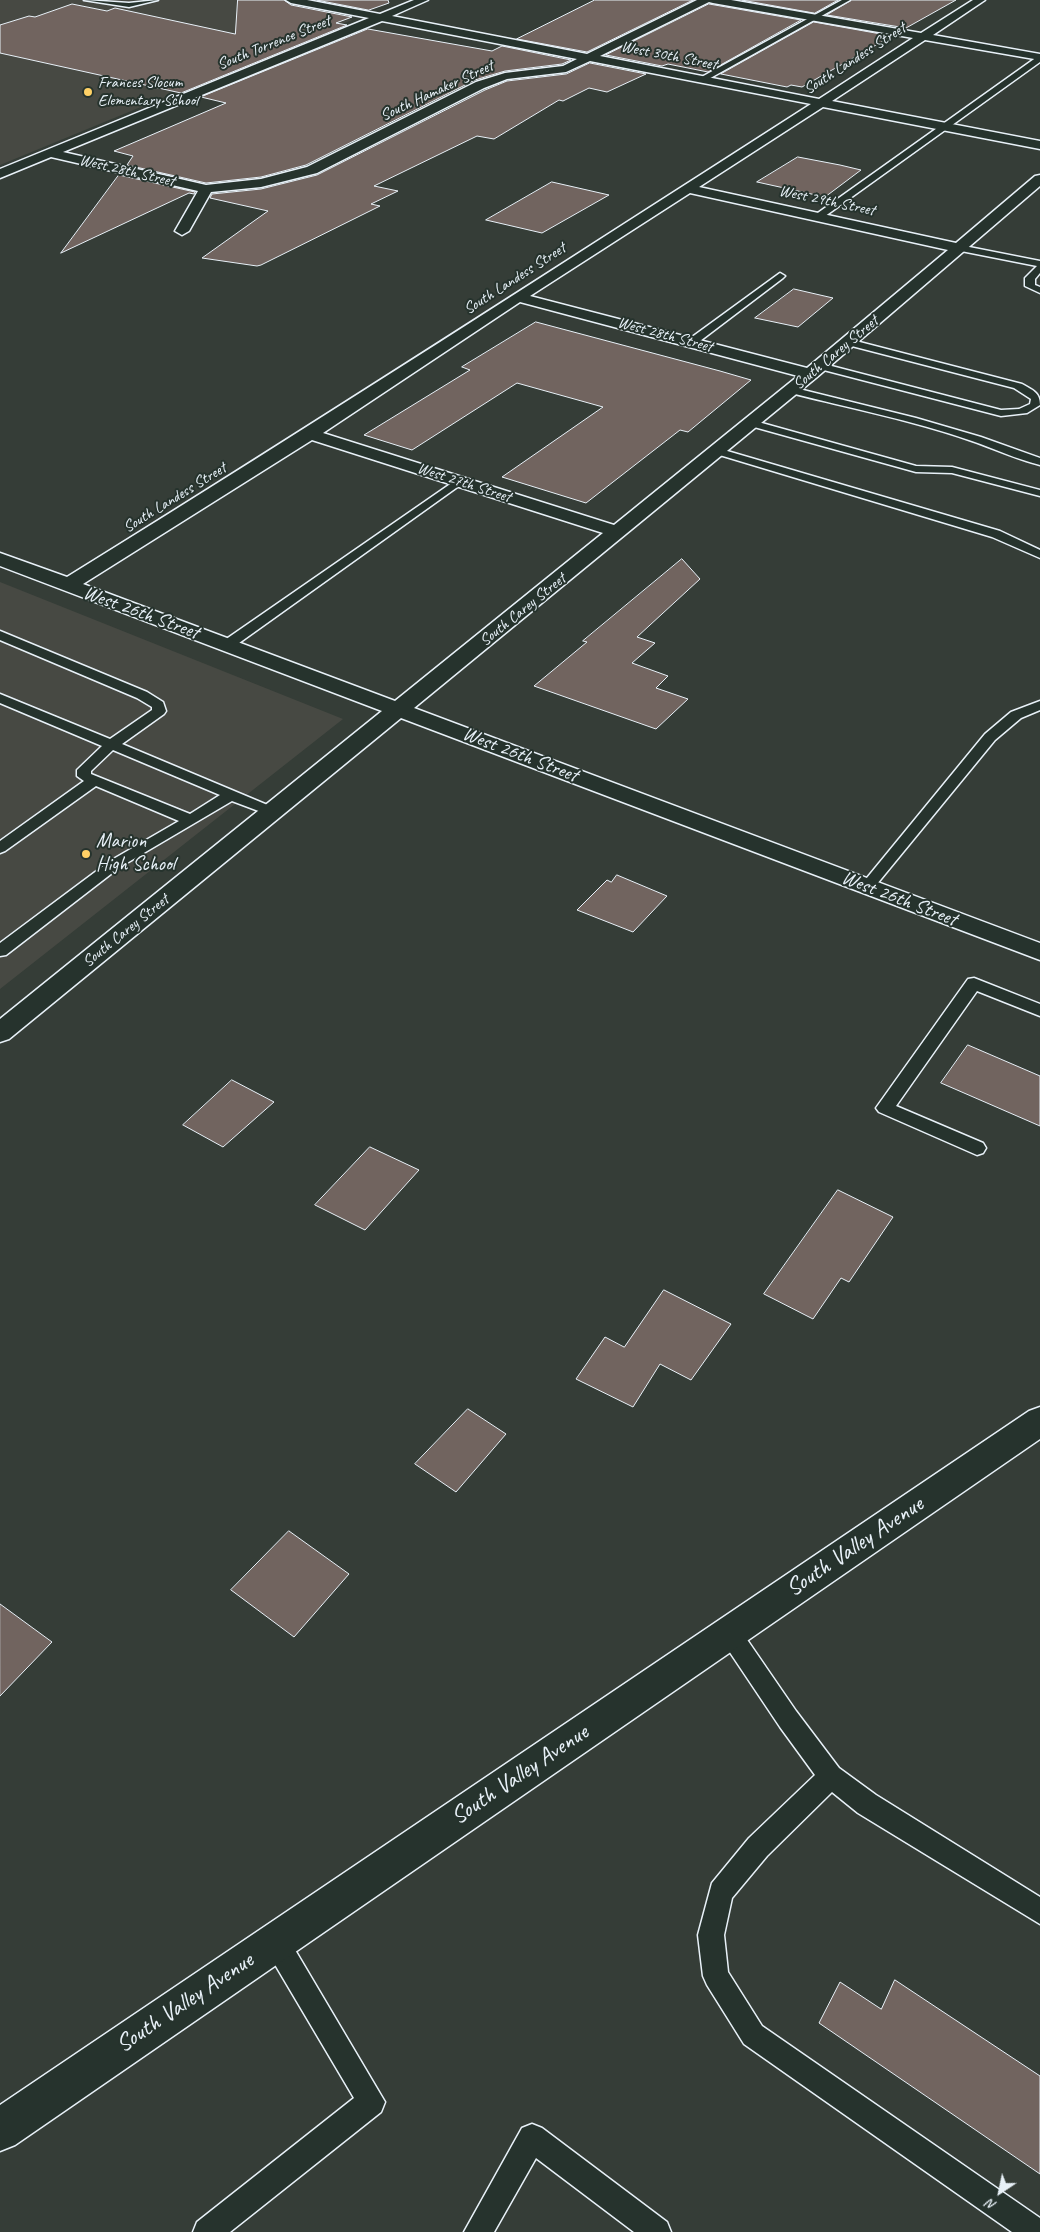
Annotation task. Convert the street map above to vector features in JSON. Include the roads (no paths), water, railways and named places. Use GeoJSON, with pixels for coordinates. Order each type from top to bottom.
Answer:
{"type":"FeatureCollection","features":[{"type":"Feature","properties":{"kind":"street","name":"West 30th Street"},"geometry":{"type":"LineString","coordinates":[[292,0],[1040,145]]}},
{"type":"Feature","properties":{"kind":"street","name":"South Torrence Street"},"geometry":{"type":"LineString","coordinates":[[0,174],[423,0]]}},
{"type":"Feature","properties":{"kind":"street","name":"South Hamaker Street"},"geometry":{"type":"LineString","coordinates":[[206,189],[261,183],[312,170],[480,85],[505,76],[566,70],[705,0]]}},
{"type":"Feature","properties":{"kind":"street"},"geometry":{"type":"LineString","coordinates":[[713,0],[1040,58]]}},
{"type":"Feature","properties":{"kind":"street","name":"South Landess Street"},"geometry":{"type":"LineString","coordinates":[[68,585],[310,434],[518,297],[980,0]]}},
{"type":"Feature","properties":{"kind":"street","name":"West 28th Street"},"geometry":{"type":"LineString","coordinates":[[49,153],[206,189]]}},
{"type":"Feature","properties":{"kind":"street","name":"South Carey Street"},"geometry":{"type":"LineString","coordinates":[[0,1033],[751,424],[1040,179]]}},
{"type":"Feature","properties":{"kind":"street"},"geometry":{"type":"LineString","coordinates":[[182,231],[206,189]]}},
{"type":"Feature","properties":{"kind":"street","name":"West 29th Street"},"geometry":{"type":"LineString","coordinates":[[688,189],[959,248]]}},
{"type":"Feature","properties":{"kind":"street","name":"West 28th Street"},"geometry":{"type":"LineString","coordinates":[[518,297],[692,342],[816,370]]}},
{"type":"Feature","properties":{"kind":"street","name":"West 27th Street"},"geometry":{"type":"LineString","coordinates":[[310,434],[618,532]]}},
{"type":"Feature","properties":{"kind":"street","name":"West 26th Street"},"geometry":{"type":"LineString","coordinates":[[0,559],[1040,952]]}},
{"type":"Feature","properties":{"kind":"street","name":"South Valley Avenue"},"geometry":{"type":"LineString","coordinates":[[0,2130],[1040,1421]]}},
{"type":"Feature","properties":{"kind":"lane"},"geometry":{"type":"LineString","coordinates":[[87,0],[122,5],[155,0]]}},
{"type":"Feature","properties":{"kind":"lane"},"geometry":{"type":"LineString","coordinates":[[702,79],[847,0]]}},
{"type":"Feature","properties":{"kind":"lane"},"geometry":{"type":"LineString","coordinates":[[818,217],[1040,58]]}},
{"type":"Feature","properties":{"kind":"lane"},"geometry":{"type":"LineString","coordinates":[[959,248],[1040,266],[1030,278],[1030,286],[1040,290]]}},
{"type":"Feature","properties":{"kind":"lane"},"geometry":{"type":"LineString","coordinates":[[692,342],[780,276]]}},
{"type":"Feature","properties":{"kind":"lane"},"geometry":{"type":"LineString","coordinates":[[816,370],[1001,413],[1018,413],[1028,410],[1035,405],[1036,399],[1031,392],[1018,386],[848,342]]}},
{"type":"Feature","properties":{"kind":"lane"},"geometry":{"type":"LineString","coordinates":[[791,390],[912,420],[977,439],[996,448],[1040,462]]}},
{"type":"Feature","properties":{"kind":"lane"},"geometry":{"type":"LineString","coordinates":[[751,424],[916,469],[952,470],[1040,493]]}},
{"type":"Feature","properties":{"kind":"lane"},"geometry":{"type":"LineString","coordinates":[[717,451],[996,534],[1040,554]]}},
{"type":"Feature","properties":{"kind":"lane"},"geometry":{"type":"LineString","coordinates":[[227,645],[459,481]]}},
{"type":"Feature","properties":{"kind":"lane"},"geometry":{"type":"LineString","coordinates":[[0,635],[142,695],[158,705],[159,711],[109,745],[84,770],[84,776],[191,820]]}},
{"type":"Feature","properties":{"kind":"lane"},"geometry":{"type":"LineString","coordinates":[[0,698],[272,812]]}},
{"type":"Feature","properties":{"kind":"lane"},"geometry":{"type":"LineString","coordinates":[[867,886],[990,736],[1016,715],[1040,705]]}},
{"type":"Feature","properties":{"kind":"lane"},"geometry":{"type":"LineString","coordinates":[[0,848],[93,781]]}},
{"type":"Feature","properties":{"kind":"lane"},"geometry":{"type":"LineString","coordinates":[[0,951],[115,864],[231,795]]}},
{"type":"Feature","properties":{"kind":"lane"},"geometry":{"type":"LineString","coordinates":[[977,1148],[885,1108],[974,983],[1040,1010]]}},
{"type":"Feature","properties":{"kind":"lane"},"geometry":{"type":"LineString","coordinates":[[730,1632],[788,1719],[831,1776],[867,1804],[1040,1911]]}},
{"type":"Feature","properties":{"kind":"lane"},"geometry":{"type":"LineString","coordinates":[[831,1776],[758,1847],[721,1892],[711,1935],[716,1976],[753,2035],[1036,2232]]}},
{"type":"Feature","properties":{"kind":"lane"},"geometry":{"type":"LineString","coordinates":[[206,2232],[371,2102],[276,1942]]}},
{"type":"Feature","properties":{"kind":"lane"},"geometry":{"type":"LineString","coordinates":[[478,2232],[532,2138],[657,2232]]}},
{"type":"Feature","properties":{"kind":"place","name":"Frances Slocum Elementary School"},"geometry":{"type":"Point","coordinates":[88,92]}},
{"type":"Feature","properties":{"kind":"place","name":"Marion High School"},"geometry":{"type":"Point","coordinates":[86,854]}}]}
